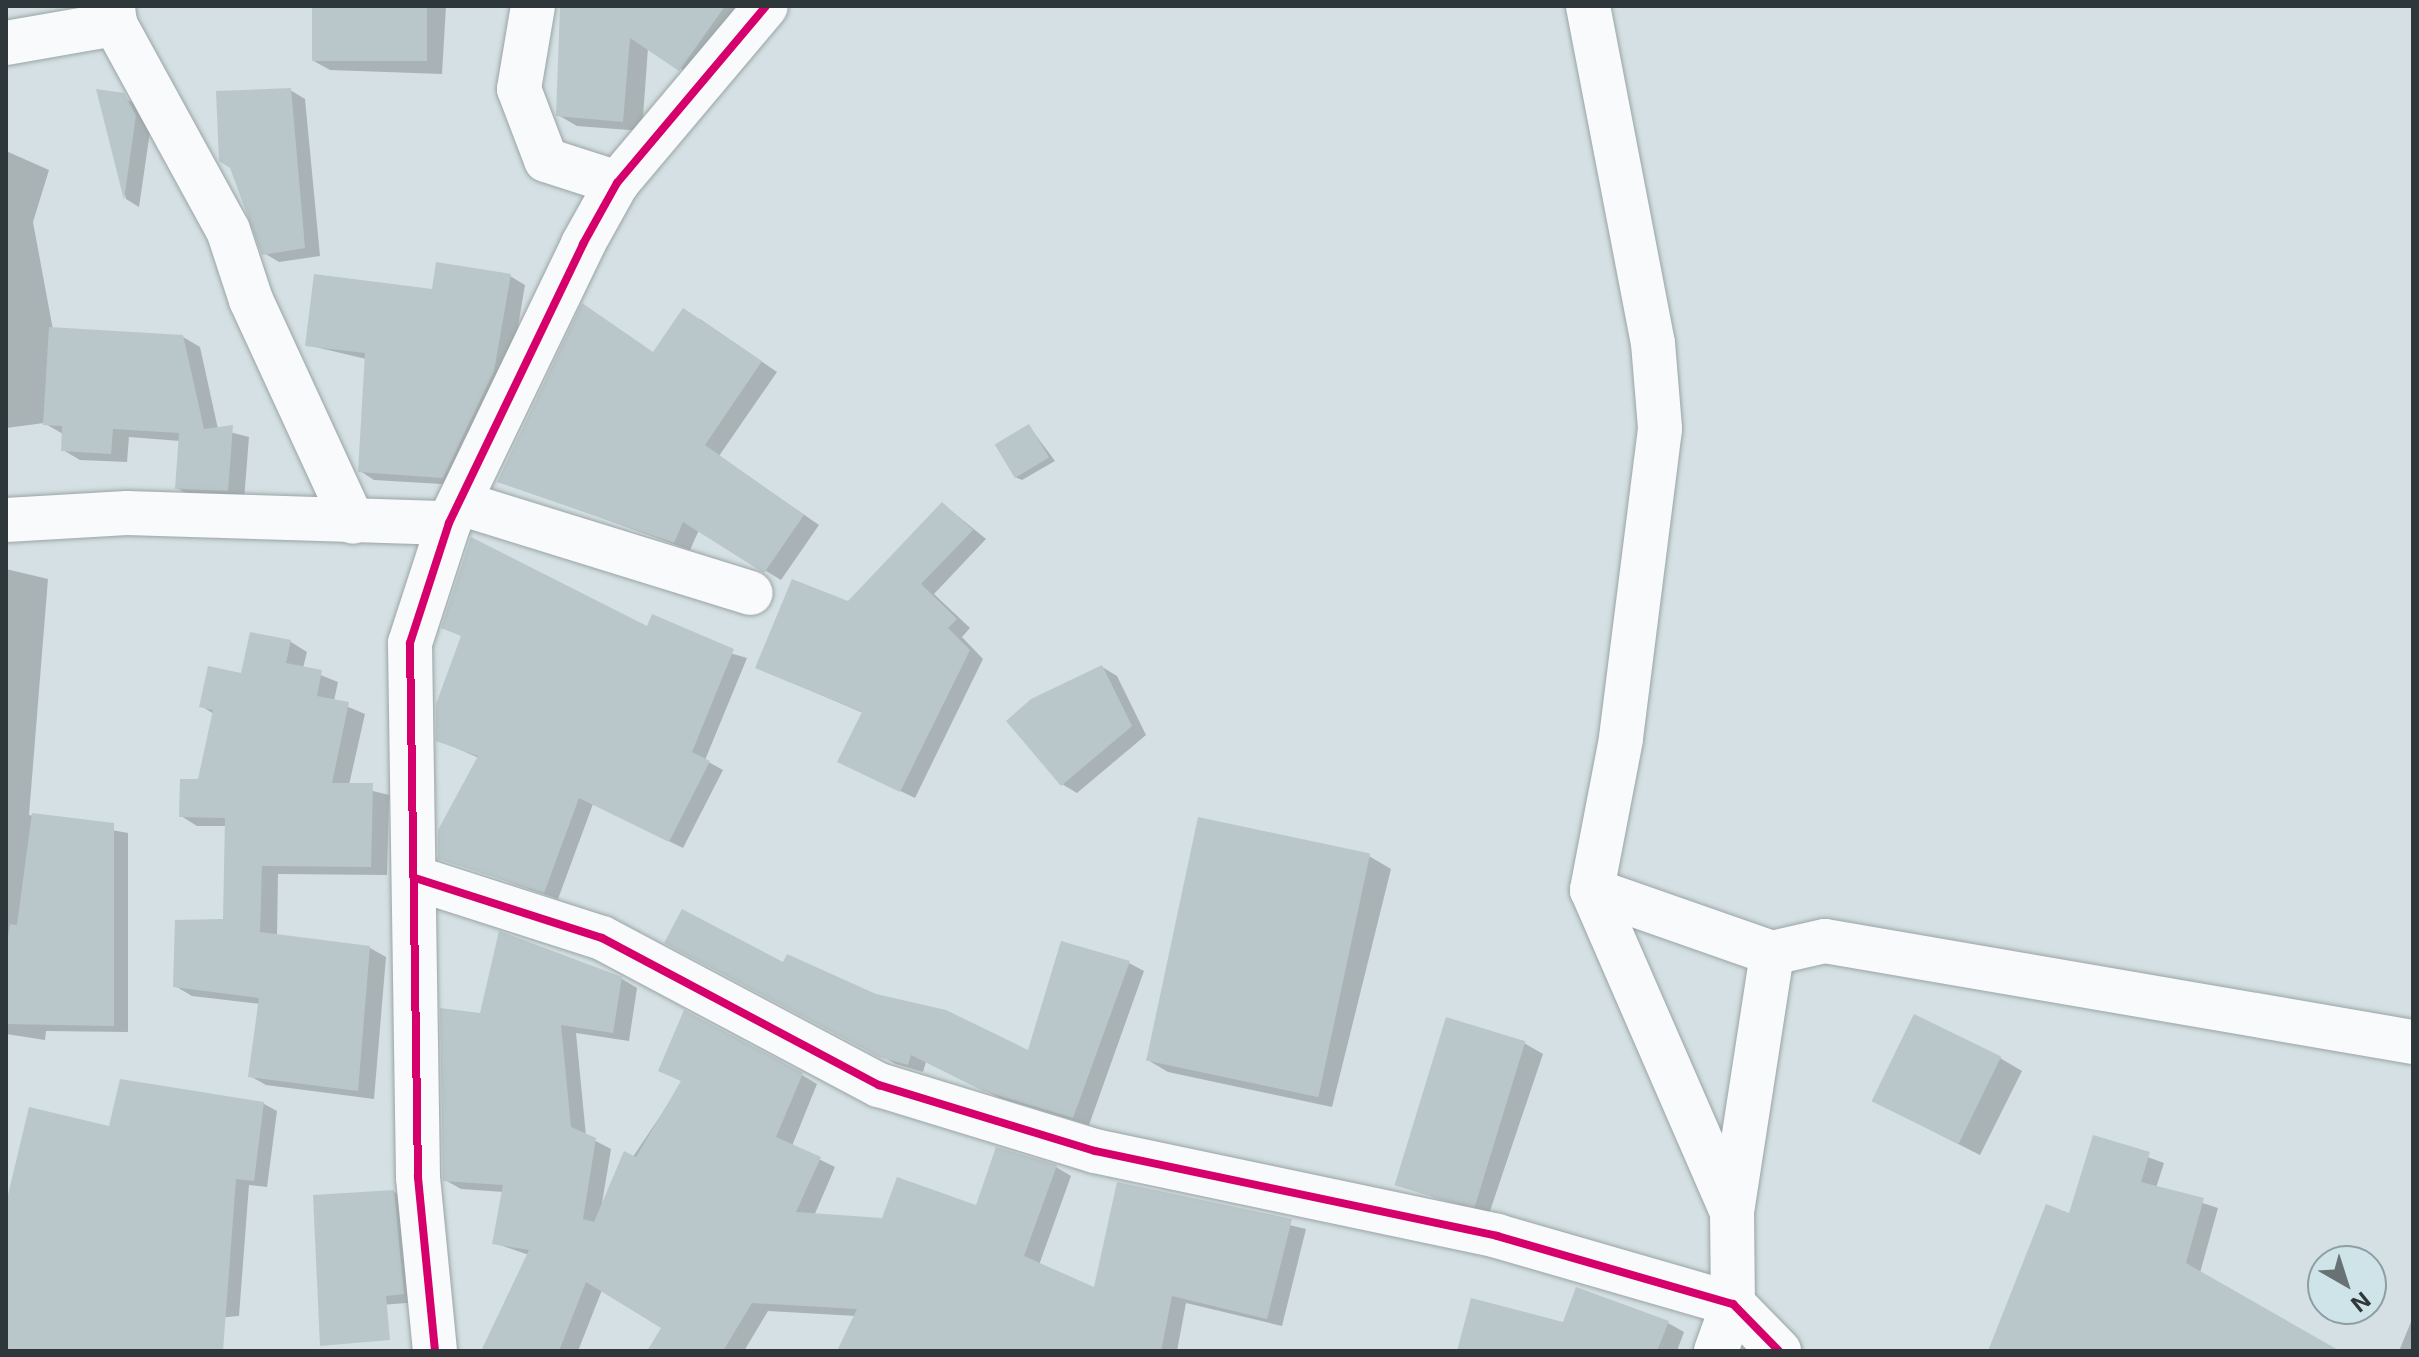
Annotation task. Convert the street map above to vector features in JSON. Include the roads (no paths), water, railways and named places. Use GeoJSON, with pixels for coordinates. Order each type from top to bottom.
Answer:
{"type":"FeatureCollection","features":[{"type":"Feature","properties":{"kind":"street"},"geometry":{"type":"LineString","coordinates":[[533,6],[519,89],[546,160],[617,183]]}},
{"type":"Feature","properties":{"kind":"street"},"geometry":{"type":"LineString","coordinates":[[435,1351],[418,1177],[410,643],[456,513],[617,183],[766,6]]}},
{"type":"Feature","properties":{"kind":"street"},"geometry":{"type":"LineString","coordinates":[[1588,6],[1653,343],[1660,429],[1621,739],[1592,890],[1732,1212]]}},
{"type":"Feature","properties":{"kind":"street"},"geometry":{"type":"LineString","coordinates":[[6,43],[114,15],[228,230],[251,300],[353,522]]}},
{"type":"Feature","properties":{"kind":"street"},"geometry":{"type":"LineString","coordinates":[[6,520],[127,513],[353,522],[456,513],[751,593]]}},
{"type":"Feature","properties":{"kind":"street"},"geometry":{"type":"LineString","coordinates":[[415,878],[602,938],[879,1085],[1095,1151],[1497,1236],[1733,1304],[1779,1351]]}},
{"type":"Feature","properties":{"kind":"street"},"geometry":{"type":"LineString","coordinates":[[1592,890],[1772,953],[1825,941],[2413,1042]]}},
{"type":"Feature","properties":{"kind":"street"},"geometry":{"type":"LineString","coordinates":[[1716,1351],[1733,1304],[1732,1212],[1772,953]]}}]}
